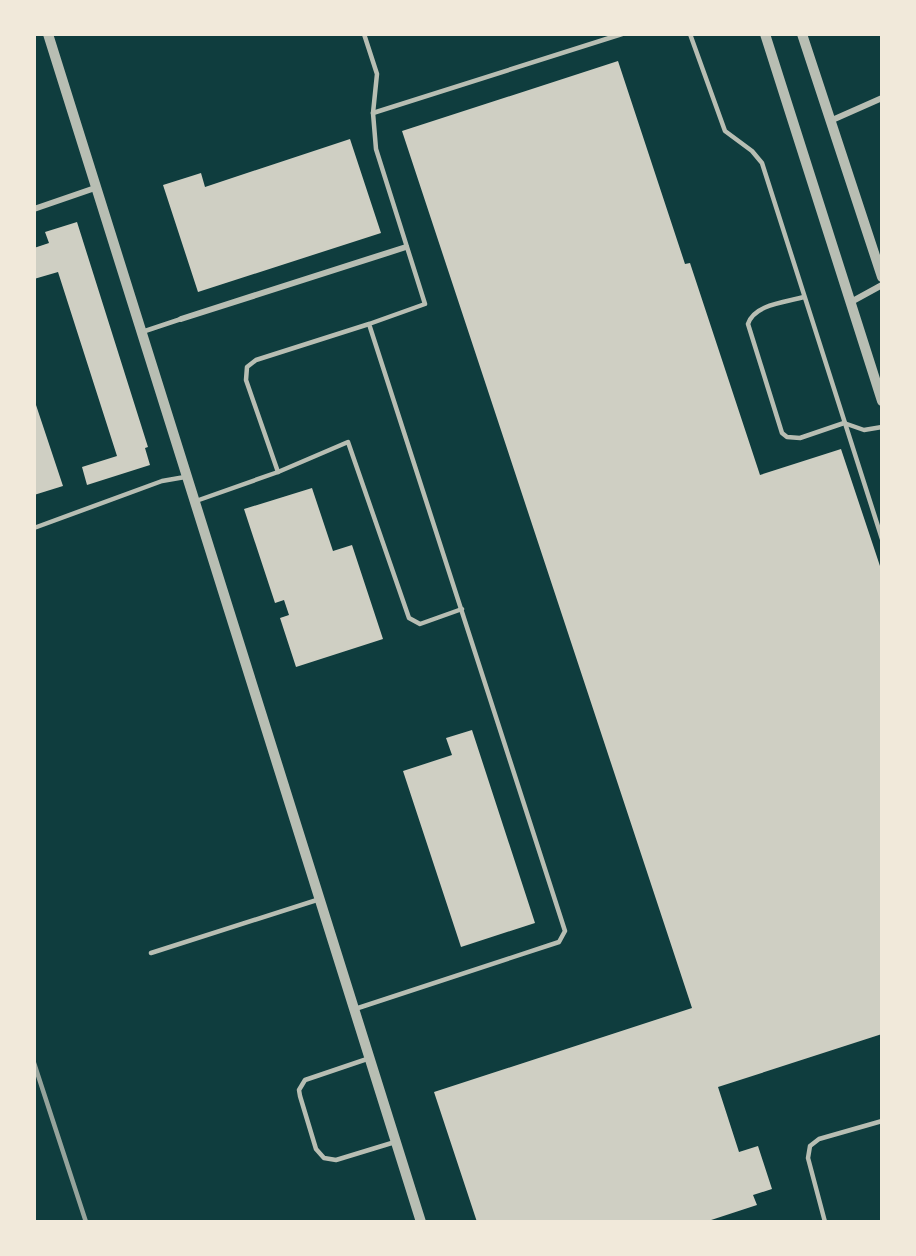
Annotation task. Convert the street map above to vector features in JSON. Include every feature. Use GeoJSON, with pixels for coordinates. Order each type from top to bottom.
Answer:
{"type":"FeatureCollection","features":[{"type":"Feature","properties":{"kind":"street"},"geometry":{"type":"LineString","coordinates":[[48,34],[421,1221]]}},
{"type":"Feature","properties":{"kind":"street"},"geometry":{"type":"LineString","coordinates":[[765,34],[882,400]]}},
{"type":"Feature","properties":{"kind":"street"},"geometry":{"type":"LineString","coordinates":[[802,34],[882,277]]}},
{"type":"Feature","properties":{"kind":"street"},"geometry":{"type":"LineString","coordinates":[[830,122],[882,98]]}},
{"type":"Feature","properties":{"kind":"street"},"geometry":{"type":"LineString","coordinates":[[34,209],[95,188]]}},
{"type":"Feature","properties":{"kind":"street"},"geometry":{"type":"LineString","coordinates":[[182,319],[406,247]]}},
{"type":"Feature","properties":{"kind":"street"},"geometry":{"type":"LineString","coordinates":[[851,302],[882,285]]}},
{"type":"Feature","properties":{"kind":"lane"},"geometry":{"type":"LineString","coordinates":[[278,472],[246,380],[247,367],[256,360],[425,304],[376,149],[373,113],[377,74],[364,34]]}},
{"type":"Feature","properties":{"kind":"lane"},"geometry":{"type":"LineString","coordinates":[[373,113],[622,34]]}},
{"type":"Feature","properties":{"kind":"lane"},"geometry":{"type":"LineString","coordinates":[[690,34],[725,131],[752,151],[762,163],[882,539]]}},
{"type":"Feature","properties":{"kind":"lane"},"geometry":{"type":"LineString","coordinates":[[804,297],[754,313],[748,324],[782,433],[787,437],[800,438],[844,423],[864,430],[882,427]]}},
{"type":"Feature","properties":{"kind":"lane"},"geometry":{"type":"LineString","coordinates":[[142,332],[182,319]]}},
{"type":"Feature","properties":{"kind":"lane"},"geometry":{"type":"LineString","coordinates":[[354,1009],[559,942],[565,931],[369,324]]}},
{"type":"Feature","properties":{"kind":"lane"},"geometry":{"type":"LineString","coordinates":[[196,501],[278,472],[348,442],[409,618],[420,624],[426,623],[462,609]]}},
{"type":"Feature","properties":{"kind":"lane"},"geometry":{"type":"LineString","coordinates":[[34,528],[162,481],[188,476]]}},
{"type":"Feature","properties":{"kind":"lane"},"geometry":{"type":"LineString","coordinates":[[151,953],[321,898]]}},
{"type":"Feature","properties":{"kind":"lane"},"geometry":{"type":"LineString","coordinates":[[370,1058],[310,1077],[301,1085],[300,1096],[316,1149],[324,1158],[336,1160],[396,1141]]}},
{"type":"Feature","properties":{"kind":"lane"},"geometry":{"type":"LineString","coordinates":[[825,1221],[808,1158],[810,1146],[819,1138],[882,1121]]}},
{"type":"Feature","properties":{"kind":"building"},"geometry":{"type":"Polygon","coordinates":[[[618,61],[685,264],[690,263],[760,475],[841,449],[882,572],[882,1034],[718,1087],[739,1152],[758,1146],[772,1189],[753,1195],[757,1205],[705,1222],[477,1222],[434,1092],[692,1008],[402,131],[618,61]]]}},
{"type":"Feature","properties":{"kind":"building"},"geometry":{"type":"Polygon","coordinates":[[[350,139],[381,233],[198,292],[163,185],[201,173],[205,187],[350,139]]]}},
{"type":"Feature","properties":{"kind":"building"},"geometry":{"type":"Polygon","coordinates":[[[77,222],[148,447],[145,448],[150,465],[87,485],[82,467],[117,456],[58,272],[34,279],[34,248],[49,243],[45,232],[77,222]]]}},
{"type":"Feature","properties":{"kind":"building"},"geometry":{"type":"Polygon","coordinates":[[[34,399],[63,486],[34,495],[34,399]]]}},
{"type":"Feature","properties":{"kind":"building"},"geometry":{"type":"Polygon","coordinates":[[[312,488],[333,551],[352,545],[383,639],[296,667],[280,618],[289,615],[284,600],[275,603],[244,509],[312,488]]]}},
{"type":"Feature","properties":{"kind":"building"},"geometry":{"type":"Polygon","coordinates":[[[472,730],[535,923],[461,947],[403,771],[452,755],[446,738],[472,730]]]}},
{"type":"Feature","properties":{"kind":"railway"},"geometry":{"type":"LineString","coordinates":[[34,1063],[86,1222]]}}]}
